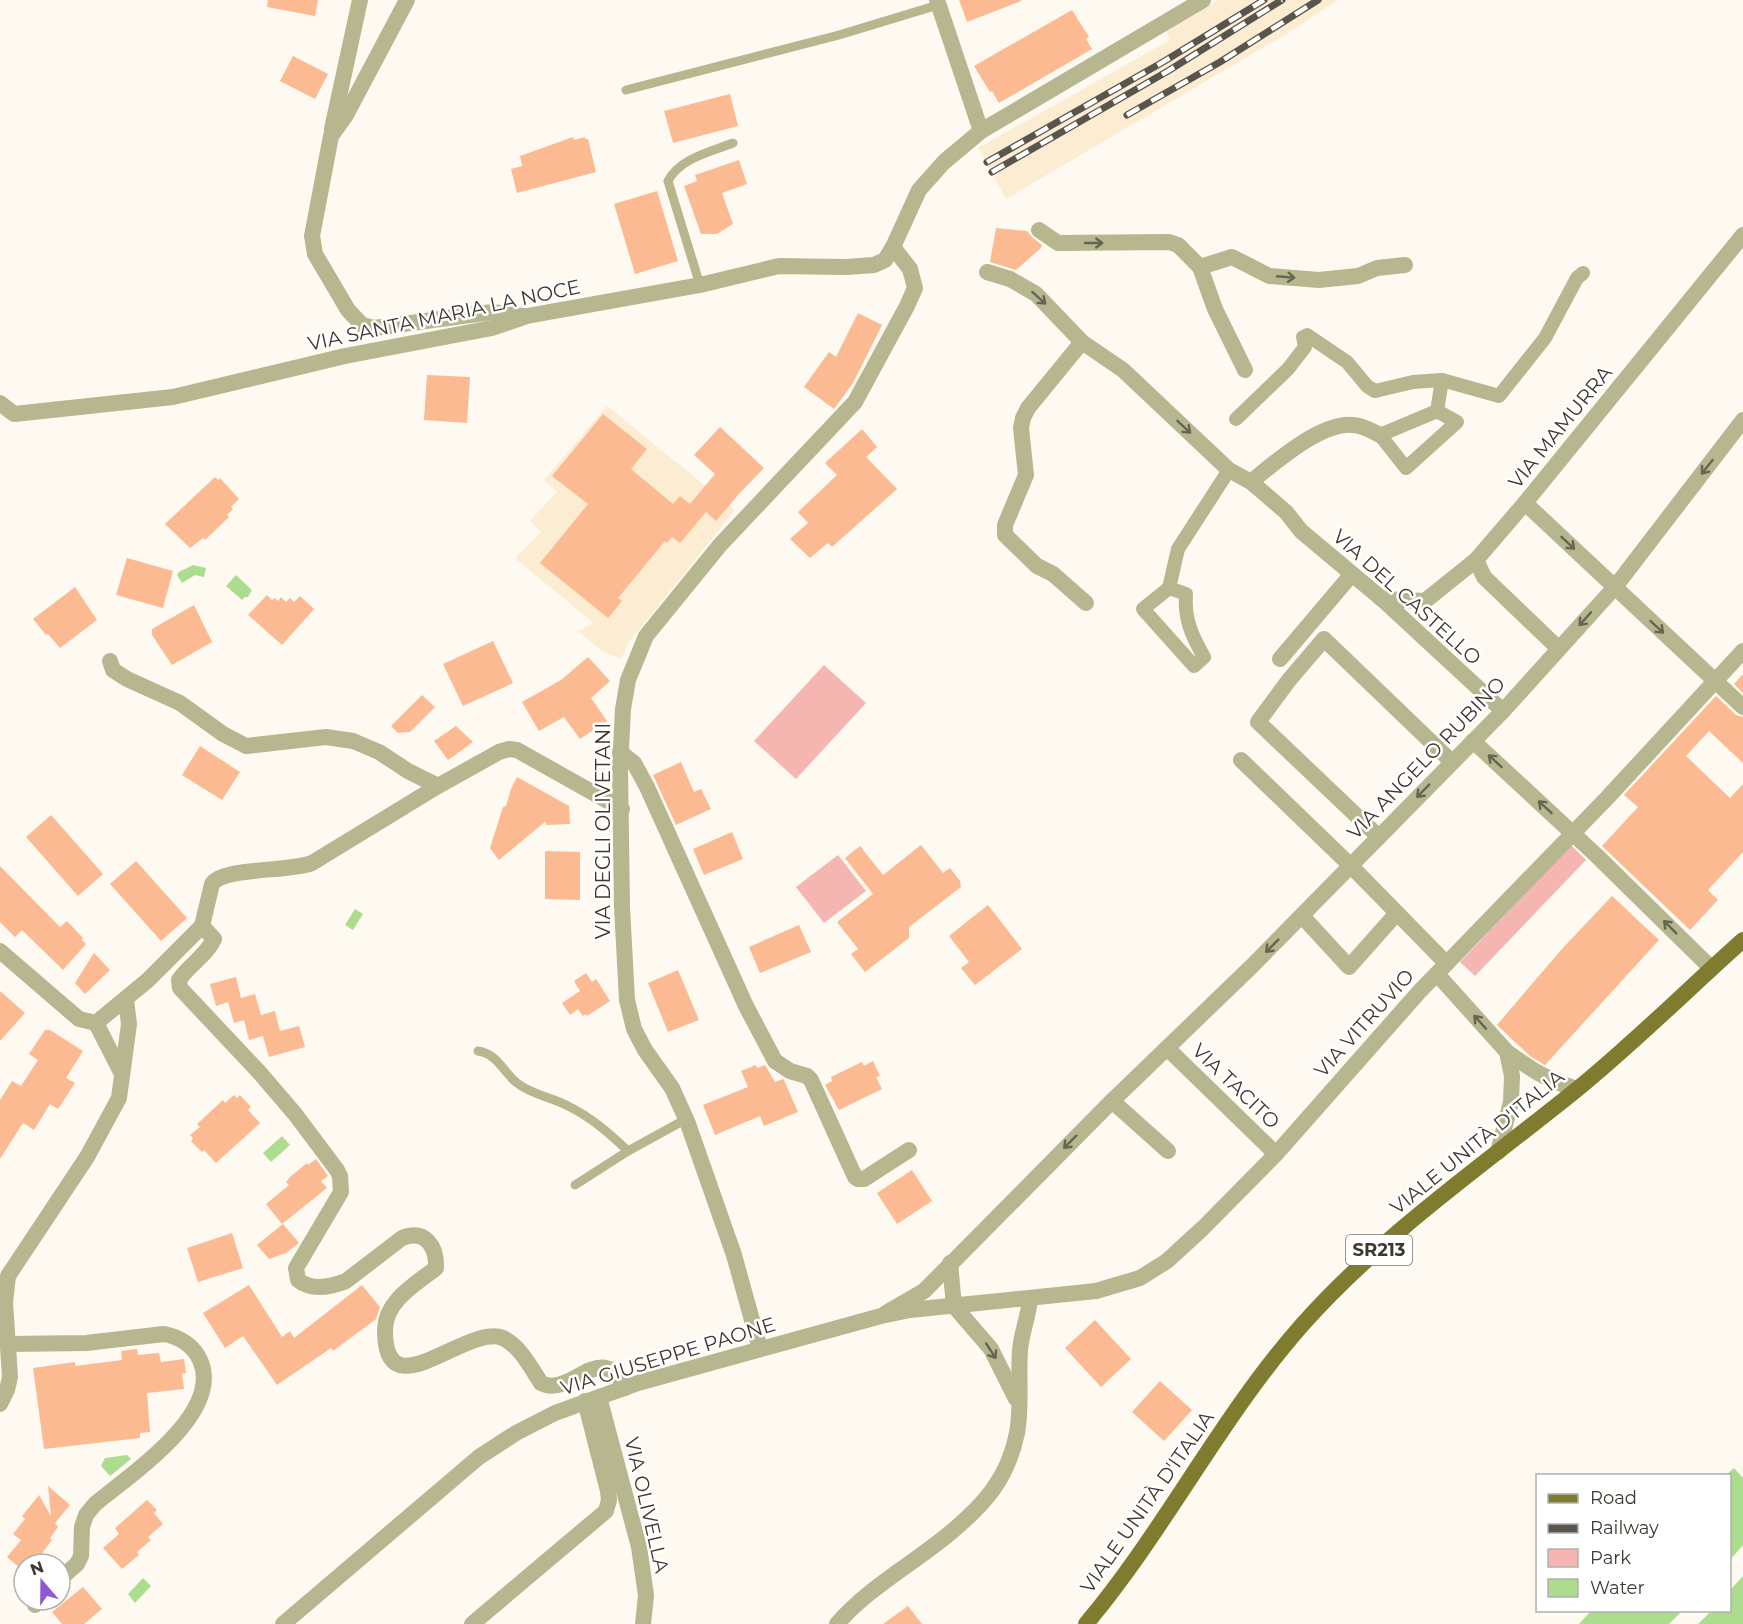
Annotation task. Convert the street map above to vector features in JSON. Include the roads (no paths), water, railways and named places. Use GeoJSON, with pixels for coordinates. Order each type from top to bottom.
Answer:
{"type":"FeatureCollection","features":[{"type":"Feature","properties":{"kind":"main road","name":"VIALE UNITÀ D'ITALIA"},"geometry":{"type":"LineString","coordinates":[[1086,1624],[1113,1592],[1248,1394],[1302,1326],[1353,1273],[1409,1223],[1577,1089],[1743,940]]}},
{"type":"Feature","properties":{"kind":"street"},"geometry":{"type":"LineString","coordinates":[[360,0],[312,236],[315,255],[348,310],[362,325],[374,328],[492,312],[526,316]]}},
{"type":"Feature","properties":{"kind":"street"},"geometry":{"type":"LineString","coordinates":[[331,136],[346,115],[407,0]]}},
{"type":"Feature","properties":{"kind":"street"},"geometry":{"type":"LineString","coordinates":[[893,247],[919,190],[944,162],[981,131],[1203,0]]}},
{"type":"Feature","properties":{"kind":"street"},"geometry":{"type":"LineString","coordinates":[[938,3],[981,131]]}},
{"type":"Feature","properties":{"kind":"street"},"geometry":{"type":"LineString","coordinates":[[1039,230],[1058,243],[1169,242],[1178,244],[1200,267],[1215,309],[1245,370]]}},
{"type":"Feature","properties":{"kind":"street","name":"VIA MAMURRA"},"geometry":{"type":"LineString","coordinates":[[1382,599],[1425,601],[1476,560],[1743,235]]}},
{"type":"Feature","properties":{"kind":"street","name":"VIA SANTA MARIA LA NOCE"},"geometry":{"type":"LineString","coordinates":[[0,403],[14,414],[173,397],[345,356],[492,328],[526,316],[700,285],[779,266],[874,265],[885,260],[893,247]]}},
{"type":"Feature","properties":{"kind":"street","name":"VIA DEGLI OLIVETANI"},"geometry":{"type":"LineString","coordinates":[[760,1349],[734,1255],[687,1121],[672,1088],[645,1050],[634,1029],[627,1000],[622,908],[620,752],[623,709],[628,680],[646,636],[720,545],[855,402],[915,288],[910,269],[893,247]]}},
{"type":"Feature","properties":{"kind":"street"},"geometry":{"type":"LineString","coordinates":[[1200,267],[1232,257],[1269,276],[1318,280],[1358,276],[1377,268],[1405,266]]}},
{"type":"Feature","properties":{"kind":"street","name":"VIA DEL CASTELLO"},"geometry":{"type":"LineString","coordinates":[[987,272],[1010,279],[1036,294],[1082,342],[1123,370],[1229,470],[1251,482],[1286,512],[1301,531],[1382,599],[1503,711]]}},
{"type":"Feature","properties":{"kind":"street"},"geometry":{"type":"LineString","coordinates":[[1236,419],[1288,369],[1305,347],[1305,336],[1347,362],[1367,386],[1375,391],[1413,381],[1442,380],[1498,396],[1545,338],[1577,278],[1583,273]]}},
{"type":"Feature","properties":{"kind":"street"},"geometry":{"type":"LineString","coordinates":[[1082,342],[1028,408],[1023,418],[1021,428],[1026,475],[1005,525],[1005,535],[1037,566],[1053,574],[1086,603]]}},
{"type":"Feature","properties":{"kind":"street"},"geometry":{"type":"LineString","coordinates":[[1437,411],[1442,380]]}},
{"type":"Feature","properties":{"kind":"street"},"geometry":{"type":"LineString","coordinates":[[1380,435],[1437,411]]}},
{"type":"Feature","properties":{"kind":"street"},"geometry":{"type":"LineString","coordinates":[[1251,482],[1284,454],[1334,427],[1356,424],[1380,435],[1406,468],[1457,422],[1437,411]]}},
{"type":"Feature","properties":{"kind":"street","name":"VIA ANGELO RUBINO"},"geometry":{"type":"LineString","coordinates":[[881,1316],[924,1291],[1112,1101],[1302,916],[1503,711],[1615,587],[1743,420]]}},
{"type":"Feature","properties":{"kind":"street"},"geometry":{"type":"LineString","coordinates":[[1169,588],[1186,594],[1185,609],[1190,633],[1204,657],[1194,666],[1143,609],[1169,588],[1178,549],[1229,470]]}},
{"type":"Feature","properties":{"kind":"street"},"geometry":{"type":"LineString","coordinates":[[1525,503],[1743,707]]}},
{"type":"Feature","properties":{"kind":"street"},"geometry":{"type":"LineString","coordinates":[[1476,560],[1484,577],[1558,648]]}},
{"type":"Feature","properties":{"kind":"street"},"geometry":{"type":"LineString","coordinates":[[1280,659],[1352,574]]}},
{"type":"Feature","properties":{"kind":"street"},"geometry":{"type":"LineString","coordinates":[[1379,837],[1258,722],[1289,680],[1324,639],[1452,762]]}},
{"type":"Feature","properties":{"kind":"street","name":"VIA VITRUVIO"},"geometry":{"type":"LineString","coordinates":[[954,1306],[1096,1291],[1140,1278],[1167,1261],[1276,1154],[1442,969],[1743,651]]}},
{"type":"Feature","properties":{"kind":"street"},"geometry":{"type":"LineString","coordinates":[[110,661],[113,670],[127,679],[180,703],[223,734],[246,746],[326,737],[353,741],[379,752],[438,786]]}},
{"type":"Feature","properties":{"kind":"street"},"geometry":{"type":"LineString","coordinates":[[1473,741],[1573,833],[1711,969]]}},
{"type":"Feature","properties":{"kind":"street"},"geometry":{"type":"LineString","coordinates":[[96,1023],[126,1000],[202,926],[216,879],[222,875],[306,866],[499,752],[509,749],[517,750],[622,809]]}},
{"type":"Feature","properties":{"kind":"street"},"geometry":{"type":"LineString","coordinates":[[620,752],[634,763],[647,787],[746,1006],[775,1061],[790,1071],[807,1076],[811,1080],[855,1177],[864,1179],[909,1150]]}},
{"type":"Feature","properties":{"kind":"street"},"geometry":{"type":"LineString","coordinates":[[1241,760],[1397,913],[1507,1052],[1539,1075],[1577,1089]]}},
{"type":"Feature","properties":{"kind":"street"},"geometry":{"type":"LineString","coordinates":[[1302,916],[1349,967],[1397,913]]}},
{"type":"Feature","properties":{"kind":"street"},"geometry":{"type":"LineString","coordinates":[[202,926],[214,939],[210,948],[184,972],[179,980],[180,988],[295,1114],[340,1176],[341,1192],[296,1268],[298,1280],[309,1286],[335,1285],[346,1281],[402,1238],[410,1235],[422,1236],[432,1247],[436,1268],[396,1300],[388,1312],[385,1321],[385,1340],[387,1354],[394,1363],[403,1366],[419,1364],[476,1339],[493,1336],[502,1338],[516,1347],[541,1383],[546,1386],[558,1385],[594,1369],[606,1367],[616,1372],[625,1388]]}},
{"type":"Feature","properties":{"kind":"street"},"geometry":{"type":"LineString","coordinates":[[0,951],[79,1019],[96,1023],[122,1074]]}},
{"type":"Feature","properties":{"kind":"street"},"geometry":{"type":"LineString","coordinates":[[0,1404],[10,1377],[4,1274],[87,1157],[119,1098],[129,1024],[126,1000]]}},
{"type":"Feature","properties":{"kind":"street","name":"VIA TACITO"},"geometry":{"type":"LineString","coordinates":[[1167,1048],[1276,1154]]}},
{"type":"Feature","properties":{"kind":"street"},"geometry":{"type":"LineString","coordinates":[[1498,1152],[1511,1102],[1512,1077],[1507,1052]]}},
{"type":"Feature","properties":{"kind":"street"},"geometry":{"type":"LineString","coordinates":[[1112,1101],[1168,1151]]}},
{"type":"Feature","properties":{"kind":"street"},"geometry":{"type":"LineString","coordinates":[[950,1263],[954,1306],[992,1348],[1018,1403]]}},
{"type":"Feature","properties":{"kind":"street"},"geometry":{"type":"LineString","coordinates":[[837,1624],[853,1606],[950,1533],[994,1490],[1004,1474],[1017,1432],[1020,1348],[1030,1311],[1030,1298]]}},
{"type":"Feature","properties":{"kind":"street","name":"VIA GIUSEPPE PAONE"},"geometry":{"type":"LineString","coordinates":[[283,1624],[479,1457],[516,1433],[555,1413],[625,1388],[881,1316],[954,1306]]}},
{"type":"Feature","properties":{"kind":"street"},"geometry":{"type":"LineString","coordinates":[[8,1344],[86,1343],[164,1334],[174,1336],[192,1348],[198,1356],[204,1375],[202,1395],[194,1412],[176,1436],[95,1504],[86,1515],[82,1527],[81,1556],[72,1568]]}},
{"type":"Feature","properties":{"kind":"street"},"geometry":{"type":"LineString","coordinates":[[472,1624],[606,1511],[609,1500],[608,1491],[592,1399]]}},
{"type":"Feature","properties":{"kind":"street","name":"VIA OLIVELLA"},"geometry":{"type":"LineString","coordinates":[[592,1399],[639,1547],[646,1595],[643,1624]]}},
{"type":"Feature","properties":{"kind":"lane"},"geometry":{"type":"LineString","coordinates":[[626,90],[786,49],[938,3]]}},
{"type":"Feature","properties":{"kind":"lane"},"geometry":{"type":"LineString","coordinates":[[700,285],[668,182],[673,171],[684,162],[734,143]]}},
{"type":"Feature","properties":{"kind":"lane"},"geometry":{"type":"LineString","coordinates":[[478,1051],[487,1052],[494,1057],[515,1082],[528,1090],[567,1105],[592,1119],[628,1151]]}},
{"type":"Feature","properties":{"kind":"lane"},"geometry":{"type":"LineString","coordinates":[[575,1185],[628,1151],[679,1123],[687,1121]]}},
{"type":"Feature","properties":{"kind":"water"},"geometry":{"type":"Polygon","coordinates":[[[193,565],[206,568],[204,577],[195,575],[182,583],[177,575],[193,565]]]}},
{"type":"Feature","properties":{"kind":"water"},"geometry":{"type":"Polygon","coordinates":[[[236,575],[252,590],[248,597],[242,600],[226,586],[236,575]]]}},
{"type":"Feature","properties":{"kind":"water"},"geometry":{"type":"Polygon","coordinates":[[[355,909],[363,914],[353,930],[345,925],[355,909]]]}},
{"type":"Feature","properties":{"kind":"water"},"geometry":{"type":"Polygon","coordinates":[[[282,1136],[290,1145],[271,1162],[263,1153],[282,1136]]]}},
{"type":"Feature","properties":{"kind":"water"},"geometry":{"type":"Polygon","coordinates":[[[127,1455],[131,1459],[110,1476],[101,1466],[105,1458],[127,1455]]]}},
{"type":"Feature","properties":{"kind":"water"},"geometry":{"type":"Polygon","coordinates":[[[1734,1468],[1743,1478],[1743,1545],[1731,1559],[1731,1474],[1727,1474],[1734,1468]]]}},
{"type":"Feature","properties":{"kind":"water"},"geometry":{"type":"Polygon","coordinates":[[[1743,1576],[1743,1624],[1698,1624],[1710,1612],[1731,1612],[1731,1589],[1743,1576]]]}},
{"type":"Feature","properties":{"kind":"water"},"geometry":{"type":"Polygon","coordinates":[[[143,1578],[151,1586],[135,1603],[128,1594],[143,1578]]]}},
{"type":"Feature","properties":{"kind":"water"},"geometry":{"type":"Polygon","coordinates":[[[1590,1612],[1681,1612],[1669,1624],[1579,1624],[1590,1612]]]}},
{"type":"Feature","properties":{"kind":"railway"},"geometry":{"type":"LineString","coordinates":[[987,162],[1163,62],[1264,0]]}},
{"type":"Feature","properties":{"kind":"railway"},"geometry":{"type":"LineString","coordinates":[[992,172],[1168,71],[1282,0]]}},
{"type":"Feature","properties":{"kind":"railway"},"geometry":{"type":"LineString","coordinates":[[1127,115],[1220,62],[1318,0]]}}]}
